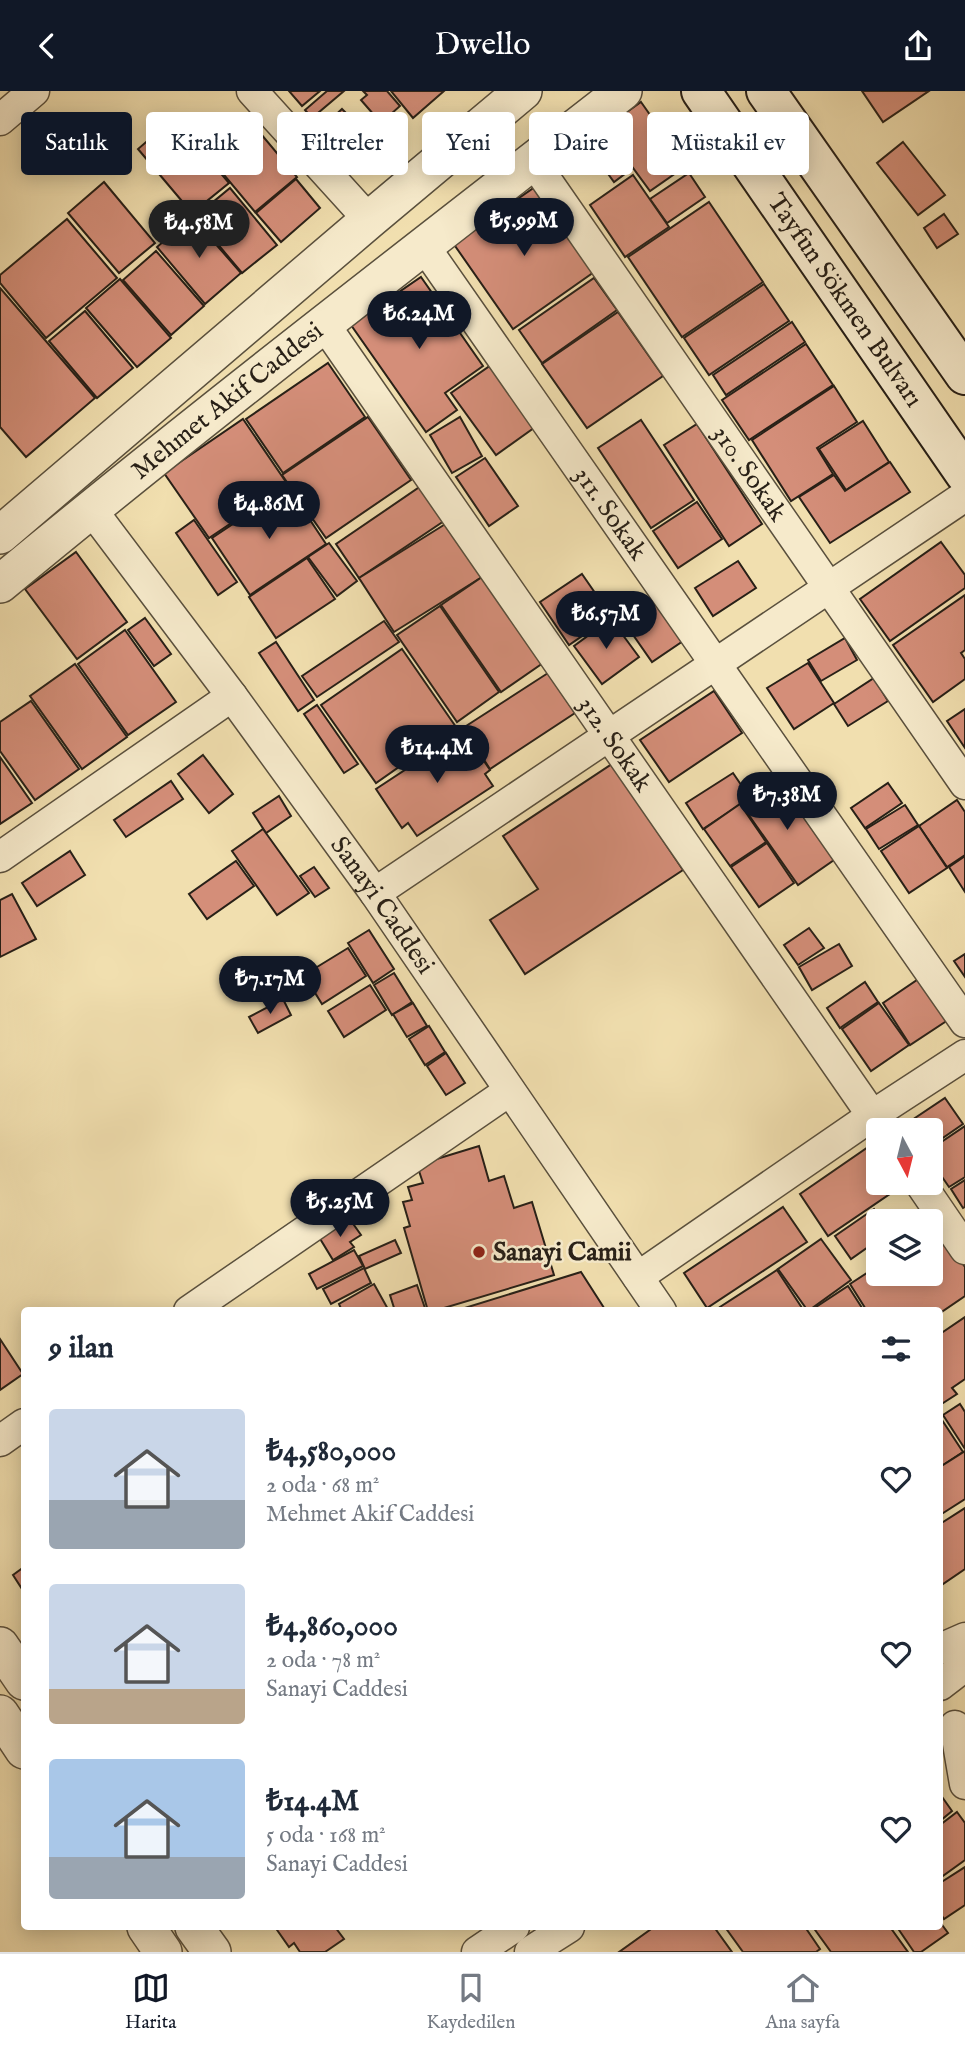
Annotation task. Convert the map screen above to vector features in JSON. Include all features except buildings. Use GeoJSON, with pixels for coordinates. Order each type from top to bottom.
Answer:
{"type":"FeatureCollection","features":[{"type":"Feature","properties":{"kind":"main road","name":"Tayfun Sökmen Bulvarı"},"geometry":{"type":"LineString","coordinates":[[701,91],[965,474]]}},
{"type":"Feature","properties":{"kind":"main road"},"geometry":{"type":"LineString","coordinates":[[766,91],[965,375]]}},
{"type":"Feature","properties":{"kind":"street"},"geometry":{"type":"LineString","coordinates":[[0,120],[34,91]]}},
{"type":"Feature","properties":{"kind":"street"},"geometry":{"type":"LineString","coordinates":[[253,91],[369,219]]}},
{"type":"Feature","properties":{"kind":"street"},"geometry":{"type":"LineString","coordinates":[[0,535],[523,91]]}},
{"type":"Feature","properties":{"kind":"street","name":"Mehmet Akif Caddesi"},"geometry":{"type":"LineString","coordinates":[[596,112],[623,91]]}},
{"type":"Feature","properties":{"kind":"street","name":"Mehmet Akif Caddesi"},"geometry":{"type":"LineString","coordinates":[[0,585],[91,509],[529,164]]}},
{"type":"Feature","properties":{"kind":"street","name":"310. Sokak"},"geometry":{"type":"LineString","coordinates":[[543,175],[965,784]]}},
{"type":"Feature","properties":{"kind":"street","name":"311. Sokak"},"geometry":{"type":"LineString","coordinates":[[424,246],[965,1022]]}},
{"type":"Feature","properties":{"kind":"street","name":"312. Sokak"},"geometry":{"type":"LineString","coordinates":[[324,324],[875,1118]]}},
{"type":"Feature","properties":{"kind":"street"},"geometry":{"type":"LineString","coordinates":[[375,893],[965,496]]}},
{"type":"Feature","properties":{"kind":"street","name":"Sanayi Caddesi"},"geometry":{"type":"LineString","coordinates":[[91,509],[232,696],[375,893],[659,1307]]}},
{"type":"Feature","properties":{"kind":"street"},"geometry":{"type":"LineString","coordinates":[[0,857],[232,696]]}},
{"type":"Feature","properties":{"kind":"street"},"geometry":{"type":"LineString","coordinates":[[884,1118],[965,1055]]}},
{"type":"Feature","properties":{"kind":"street"},"geometry":{"type":"LineString","coordinates":[[195,1307],[509,1091]]}},
{"type":"Feature","properties":{"kind":"street"},"geometry":{"type":"LineString","coordinates":[[638,1277],[866,1131]]}},
{"type":"Feature","properties":{"kind":"street"},"geometry":{"type":"LineString","coordinates":[[928,1195],[965,1249]]}},
{"type":"Feature","properties":{"kind":"street"},"geometry":{"type":"LineString","coordinates":[[0,1441],[21,1426]]}},
{"type":"Feature","properties":{"kind":"street"},"geometry":{"type":"LineString","coordinates":[[943,1648],[965,1638]]}},
{"type":"Feature","properties":{"kind":"street"},"geometry":{"type":"LineString","coordinates":[[0,1646],[21,1677]]}},
{"type":"Feature","properties":{"kind":"street"},"geometry":{"type":"LineString","coordinates":[[943,1683],[965,1666]]}},
{"type":"Feature","properties":{"kind":"street"},"geometry":{"type":"LineString","coordinates":[[0,1714],[21,1746]]}},
{"type":"Feature","properties":{"kind":"street"},"geometry":{"type":"LineString","coordinates":[[953,1721],[965,1784]]}},
{"type":"Feature","properties":{"kind":"street"},"geometry":{"type":"LineString","coordinates":[[148,1930],[163,1952]]}},
{"type":"Feature","properties":{"kind":"street"},"geometry":{"type":"LineString","coordinates":[[196,1930],[212,1952]]}},
{"type":"Feature","properties":{"kind":"street"},"geometry":{"type":"LineString","coordinates":[[477,1952],[510,1930]]}},
{"type":"Feature","properties":{"kind":"street"},"geometry":{"type":"LineString","coordinates":[[530,1952],[564,1930]]}},
{"type":"Feature","properties":{"kind":"place","name":"Sanayi Camii"},"geometry":{"type":"Point","coordinates":[479,1252]}}]}
